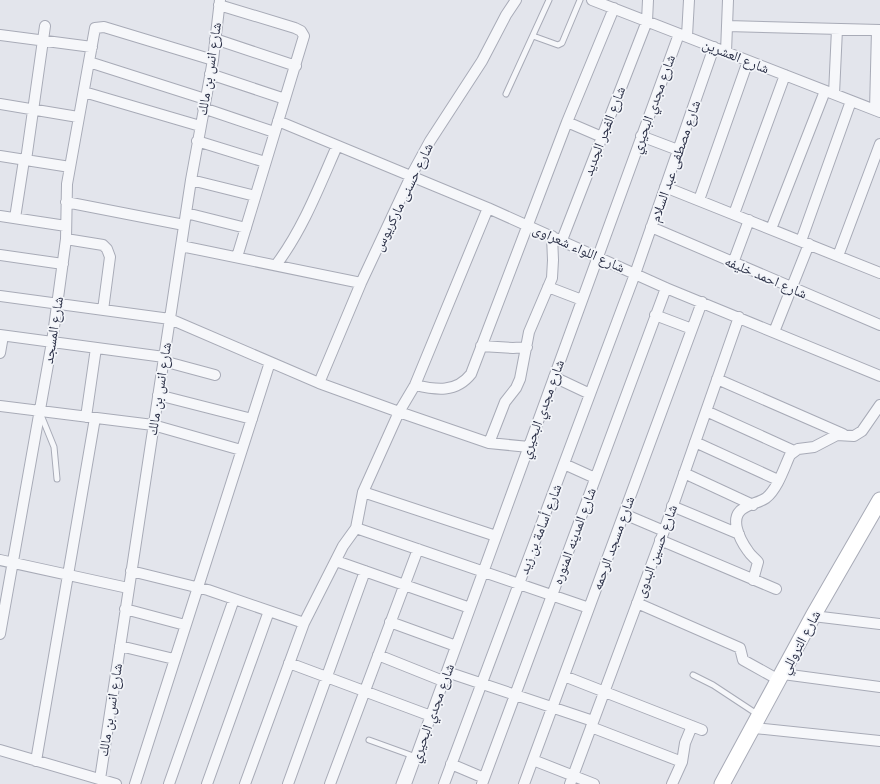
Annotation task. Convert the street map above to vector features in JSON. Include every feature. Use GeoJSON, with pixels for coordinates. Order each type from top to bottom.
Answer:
{"type":"FeatureCollection","features":[{"type":"Feature","properties":{"kind":"street","name":"شارع حسنى ماركريوس"},"geometry":{"type":"LineString","coordinates":[[319,383],[361,283],[410,176],[430,141],[482,61],[506,15],[516,0]]}},
{"type":"Feature","properties":{"kind":"street","name":"شارع الفجر الجديد"},"geometry":{"type":"LineString","coordinates":[[562,240],[647,21],[648,0]]}},
{"type":"Feature","properties":{"kind":"street","name":"شارع مجدي البحيري"},"geometry":{"type":"LineString","coordinates":[[406,784],[413,756],[431,716],[642,136],[683,35],[689,0]]}},
{"type":"Feature","properties":{"kind":"street"},"geometry":{"type":"LineString","coordinates":[[726,52],[728,0]]}},
{"type":"Feature","properties":{"kind":"street","name":"شارع العشرين"},"geometry":{"type":"LineString","coordinates":[[597,1],[878,111]]}},
{"type":"Feature","properties":{"kind":"street"},"geometry":{"type":"LineString","coordinates":[[219,2],[301,31],[304,36],[237,257]]}},
{"type":"Feature","properties":{"kind":"street","name":"شارع انس بن مالك"},"geometry":{"type":"LineString","coordinates":[[100,779],[197,141],[213,60],[219,2]]}},
{"type":"Feature","properties":{"kind":"street"},"geometry":{"type":"LineString","coordinates":[[415,385],[435,390],[452,388],[461,385],[471,374],[527,224],[614,8]]}},
{"type":"Feature","properties":{"kind":"street"},"geometry":{"type":"LineString","coordinates":[[15,218],[46,26]]}},
{"type":"Feature","properties":{"kind":"street"},"geometry":{"type":"LineString","coordinates":[[727,26],[878,30],[878,111]]}},
{"type":"Feature","properties":{"kind":"street","name":"شارع المسجد"},"geometry":{"type":"LineString","coordinates":[[0,634],[58,304],[66,239],[66,202],[70,167],[94,32],[98,27],[104,27],[213,60]]}},
{"type":"Feature","properties":{"kind":"street"},"geometry":{"type":"LineString","coordinates":[[771,229],[829,93],[837,29]]}},
{"type":"Feature","properties":{"kind":"street"},"geometry":{"type":"LineString","coordinates":[[0,35],[92,47]]}},
{"type":"Feature","properties":{"kind":"street"},"geometry":{"type":"LineString","coordinates":[[215,39],[296,66]]}},
{"type":"Feature","properties":{"kind":"street","name":"شارع مصطفى عبد السلام"},"geometry":{"type":"LineString","coordinates":[[635,274],[714,47]]}},
{"type":"Feature","properties":{"kind":"street"},"geometry":{"type":"LineString","coordinates":[[699,200],[748,61]]}},
{"type":"Feature","properties":{"kind":"street"},"geometry":{"type":"LineString","coordinates":[[89,62],[204,103],[274,132]]}},
{"type":"Feature","properties":{"kind":"street"},"geometry":{"type":"LineString","coordinates":[[210,74],[285,99]]}},
{"type":"Feature","properties":{"kind":"street"},"geometry":{"type":"LineString","coordinates":[[734,214],[785,75]]}},
{"type":"Feature","properties":{"kind":"street"},"geometry":{"type":"LineString","coordinates":[[84,92],[200,126]]}},
{"type":"Feature","properties":{"kind":"street"},"geometry":{"type":"LineString","coordinates":[[774,332],[792,288],[851,101]]}},
{"type":"Feature","properties":{"kind":"street"},"geometry":{"type":"LineString","coordinates":[[0,104],[78,117]]}},
{"type":"Feature","properties":{"kind":"street","name":"شارع اللواء شعراوى"},"geometry":{"type":"LineString","coordinates":[[278,121],[527,224],[666,288],[880,376]]}},
{"type":"Feature","properties":{"kind":"street"},"geometry":{"type":"LineString","coordinates":[[567,122],[602,137]]}},
{"type":"Feature","properties":{"kind":"street"},"geometry":{"type":"LineString","coordinates":[[642,136],[678,150]]}},
{"type":"Feature","properties":{"kind":"street"},"geometry":{"type":"LineString","coordinates":[[197,141],[265,162]]}},
{"type":"Feature","properties":{"kind":"street"},"geometry":{"type":"LineString","coordinates":[[838,256],[880,144]]}},
{"type":"Feature","properties":{"kind":"street"},"geometry":{"type":"LineString","coordinates":[[276,265],[293,242],[305,220],[337,146]]}},
{"type":"Feature","properties":{"kind":"street"},"geometry":{"type":"LineString","coordinates":[[0,156],[70,167]]}},
{"type":"Feature","properties":{"kind":"street"},"geometry":{"type":"LineString","coordinates":[[191,180],[255,196]]}},
{"type":"Feature","properties":{"kind":"street"},"geometry":{"type":"LineString","coordinates":[[665,187],[880,273]]}},
{"type":"Feature","properties":{"kind":"street"},"geometry":{"type":"LineString","coordinates":[[66,202],[184,225]]}},
{"type":"Feature","properties":{"kind":"street"},"geometry":{"type":"LineString","coordinates":[[245,784],[304,624],[346,541],[356,528],[364,492],[399,412],[415,385],[488,208]]}},
{"type":"Feature","properties":{"kind":"street"},"geometry":{"type":"LineString","coordinates":[[186,213],[246,228]]}},
{"type":"Feature","properties":{"kind":"street"},"geometry":{"type":"LineString","coordinates":[[0,216],[66,226]]}},
{"type":"Feature","properties":{"kind":"street"},"geometry":{"type":"LineString","coordinates":[[733,263],[749,220]]}},
{"type":"Feature","properties":{"kind":"street","name":"شارع احمد خليفه"},"geometry":{"type":"LineString","coordinates":[[652,227],[880,326]]}},
{"type":"Feature","properties":{"kind":"street"},"geometry":{"type":"LineString","coordinates":[[489,443],[505,402],[516,388],[520,379],[529,332],[548,288],[553,271],[552,236]]}},
{"type":"Feature","properties":{"kind":"street"},"geometry":{"type":"LineString","coordinates":[[66,239],[103,245],[107,249],[110,257],[103,310]]}},
{"type":"Feature","properties":{"kind":"street"},"geometry":{"type":"LineString","coordinates":[[181,246],[361,283]]}},
{"type":"Feature","properties":{"kind":"street"},"geometry":{"type":"LineString","coordinates":[[0,255],[63,264]]}},
{"type":"Feature","properties":{"kind":"street","name":"شارع أسامة بن زيد"},"geometry":{"type":"LineString","coordinates":[[444,784],[635,274]]}},
{"type":"Feature","properties":{"kind":"street"},"geometry":{"type":"LineString","coordinates":[[548,288],[582,300]]}},
{"type":"Feature","properties":{"kind":"street","name":"شارع المدينه المنوره"},"geometry":{"type":"LineString","coordinates":[[483,781],[666,288]]}},
{"type":"Feature","properties":{"kind":"street"},"geometry":{"type":"LineString","coordinates":[[0,296],[170,319],[319,383],[399,412],[489,443],[528,447]]}},
{"type":"Feature","properties":{"kind":"street","name":"شارع مسجد الرحمه"},"geometry":{"type":"LineString","coordinates":[[524,784],[702,302]]}},
{"type":"Feature","properties":{"kind":"street"},"geometry":{"type":"LineString","coordinates":[[655,316],[692,329]]}},
{"type":"Feature","properties":{"kind":"street","name":"شارع حسين البدوى"},"geometry":{"type":"LineString","coordinates":[[572,780],[662,535],[739,317]]}},
{"type":"Feature","properties":{"kind":"street"},"geometry":{"type":"LineString","coordinates":[[0,353],[2,336],[96,348],[164,359],[215,375]]}},
{"type":"Feature","properties":{"kind":"street"},"geometry":{"type":"LineString","coordinates":[[481,346],[513,348],[527,347]]}},
{"type":"Feature","properties":{"kind":"street"},"geometry":{"type":"LineString","coordinates":[[36,761],[68,575],[91,418],[96,348]]}},
{"type":"Feature","properties":{"kind":"street"},"geometry":{"type":"LineString","coordinates":[[134,784],[270,362]]}},
{"type":"Feature","properties":{"kind":"street"},"geometry":{"type":"LineString","coordinates":[[554,377],[590,394]]}},
{"type":"Feature","properties":{"kind":"street"},"geometry":{"type":"LineString","coordinates":[[717,379],[848,436],[854,436],[862,431],[880,405]]}},
{"type":"Feature","properties":{"kind":"street"},"geometry":{"type":"LineString","coordinates":[[158,395],[252,419]]}},
{"type":"Feature","properties":{"kind":"street"},"geometry":{"type":"LineString","coordinates":[[0,406],[153,425],[241,450]]}},
{"type":"Feature","properties":{"kind":"street"},"geometry":{"type":"LineString","coordinates":[[706,411],[794,451]]}},
{"type":"Feature","properties":{"kind":"street"},"geometry":{"type":"LineString","coordinates":[[753,580],[758,562],[748,551],[739,534],[736,525],[737,515],[744,508],[767,497],[772,492],[790,455],[794,451],[814,447],[833,436],[843,434]]}},
{"type":"Feature","properties":{"kind":"street"},"geometry":{"type":"LineString","coordinates":[[695,442],[778,480]]}},
{"type":"Feature","properties":{"kind":"street"},"geometry":{"type":"LineString","coordinates":[[564,464],[595,478]]}},
{"type":"Feature","properties":{"kind":"street"},"geometry":{"type":"LineString","coordinates":[[684,474],[753,505]]}},
{"type":"Feature","properties":{"kind":"street"},"geometry":{"type":"LineString","coordinates":[[364,492],[496,536]]}},
{"type":"Feature","properties":{"kind":"street","name":"شارع التروللي"},"geometry":{"type":"LineString","coordinates":[[722,784],[757,722],[813,616],[880,500]]}},
{"type":"Feature","properties":{"kind":"street"},"geometry":{"type":"LineString","coordinates":[[672,506],[739,534]]}},
{"type":"Feature","properties":{"kind":"street"},"geometry":{"type":"LineString","coordinates":[[624,514],[662,535],[776,590]]}},
{"type":"Feature","properties":{"kind":"street"},"geometry":{"type":"LineString","coordinates":[[356,528],[589,608]]}},
{"type":"Feature","properties":{"kind":"street"},"geometry":{"type":"LineString","coordinates":[[330,784],[418,549]]}},
{"type":"Feature","properties":{"kind":"street"},"geometry":{"type":"LineString","coordinates":[[0,560],[128,588]]}},
{"type":"Feature","properties":{"kind":"street"},"geometry":{"type":"LineString","coordinates":[[336,561],[470,608]]}},
{"type":"Feature","properties":{"kind":"street"},"geometry":{"type":"LineString","coordinates":[[131,571],[234,599],[304,624]]}},
{"type":"Feature","properties":{"kind":"street"},"geometry":{"type":"LineString","coordinates":[[288,784],[365,571]]}},
{"type":"Feature","properties":{"kind":"street"},"geometry":{"type":"LineString","coordinates":[[169,784],[234,599]]}},
{"type":"Feature","properties":{"kind":"street"},"geometry":{"type":"LineString","coordinates":[[637,603],[740,648],[743,660],[781,677],[880,686]]}},
{"type":"Feature","properties":{"kind":"street"},"geometry":{"type":"LineString","coordinates":[[125,609],[185,625]]}},
{"type":"Feature","properties":{"kind":"street"},"geometry":{"type":"LineString","coordinates":[[207,784],[269,611]]}},
{"type":"Feature","properties":{"kind":"street"},"geometry":{"type":"LineString","coordinates":[[813,616],[880,624]]}},
{"type":"Feature","properties":{"kind":"street"},"geometry":{"type":"LineString","coordinates":[[390,622],[456,646]]}},
{"type":"Feature","properties":{"kind":"street"},"geometry":{"type":"LineString","coordinates":[[120,646],[174,660]]}},
{"type":"Feature","properties":{"kind":"street"},"geometry":{"type":"LineString","coordinates":[[378,655],[445,676],[482,683],[553,707],[682,762]]}},
{"type":"Feature","properties":{"kind":"street"},"geometry":{"type":"LineString","coordinates":[[289,663],[431,716]]}},
{"type":"Feature","properties":{"kind":"street"},"geometry":{"type":"LineString","coordinates":[[564,676],[702,730]]}},
{"type":"Feature","properties":{"kind":"street"},"geometry":{"type":"LineString","coordinates":[[757,722],[880,741]]}},
{"type":"Feature","properties":{"kind":"street"},"geometry":{"type":"LineString","coordinates":[[672,784],[682,762],[684,748],[692,726]]}},
{"type":"Feature","properties":{"kind":"street"},"geometry":{"type":"LineString","coordinates":[[0,750],[116,784]]}},
{"type":"Feature","properties":{"kind":"street"},"geometry":{"type":"LineString","coordinates":[[533,760],[572,780],[594,784]]}},
{"type":"Feature","properties":{"kind":"street"},"geometry":{"type":"LineString","coordinates":[[451,764],[483,781]]}},
{"type":"Feature","properties":{"kind":"lane"},"geometry":{"type":"LineString","coordinates":[[506,94],[549,0]]}},
{"type":"Feature","properties":{"kind":"lane"},"geometry":{"type":"LineString","coordinates":[[533,36],[558,45],[562,43],[580,0]]}},
{"type":"Feature","properties":{"kind":"lane"},"geometry":{"type":"LineString","coordinates":[[39,411],[54,447],[57,479]]}},
{"type":"Feature","properties":{"kind":"lane"},"geometry":{"type":"LineString","coordinates":[[693,675],[719,689],[757,722]]}},
{"type":"Feature","properties":{"kind":"lane"},"geometry":{"type":"LineString","coordinates":[[369,740],[413,756],[399,784]]}}]}
